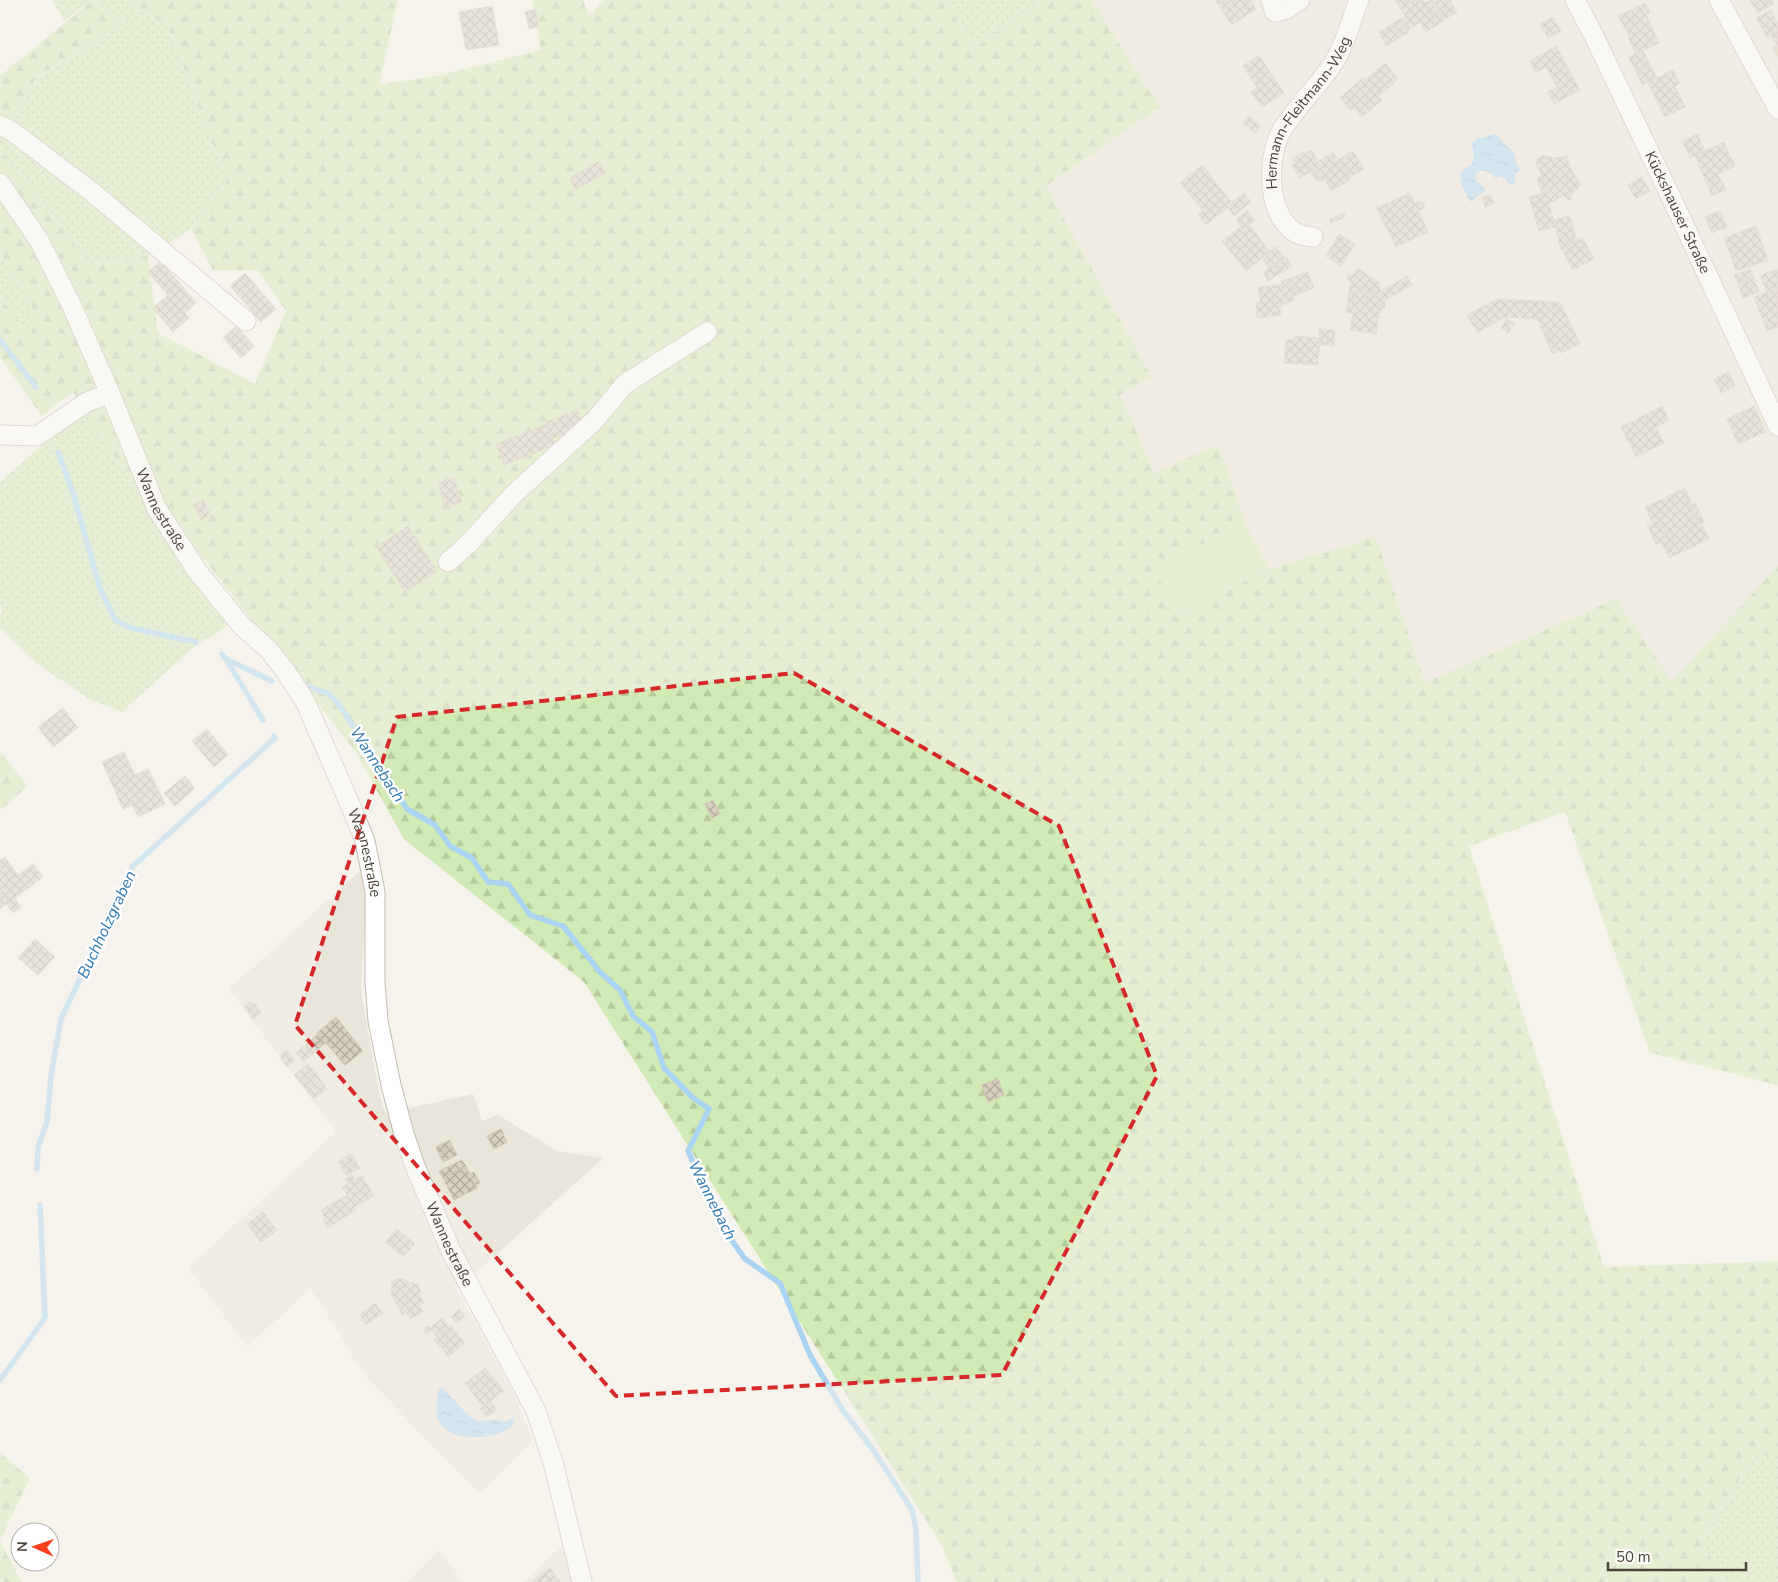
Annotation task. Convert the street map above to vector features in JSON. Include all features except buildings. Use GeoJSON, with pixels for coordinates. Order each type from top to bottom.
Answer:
{"type":"FeatureCollection","features":[{"type":"Feature","properties":{"kind":"street"},"geometry":{"type":"LineString","coordinates":[[1271,0],[1275,12],[1287,9],[1300,0]]}},
{"type":"Feature","properties":{"kind":"street","name":"Hermann-Fleitmann-Weg"},"geometry":{"type":"LineString","coordinates":[[1313,237],[1298,233],[1284,222],[1275,204],[1271,184],[1273,160],[1281,132],[1338,56],[1359,0]]}},
{"type":"Feature","properties":{"kind":"street","name":"Kückshauser Straße"},"geometry":{"type":"LineString","coordinates":[[1575,0],[1680,214],[1778,426]]}},
{"type":"Feature","properties":{"kind":"street"},"geometry":{"type":"LineString","coordinates":[[1719,0],[1778,109]]}},
{"type":"Feature","properties":{"kind":"street"},"geometry":{"type":"LineString","coordinates":[[0,125],[13,132],[92,192],[246,321]]}},
{"type":"Feature","properties":{"kind":"street","name":"Wannestraße"},"geometry":{"type":"LineString","coordinates":[[0,183],[40,242],[71,304],[110,393],[157,509],[198,572],[241,625],[269,650],[296,686],[305,701],[352,809],[365,841],[375,892],[375,982],[378,1021],[391,1085],[404,1134],[415,1166],[451,1251],[536,1411],[553,1462],[582,1582]]}},
{"type":"Feature","properties":{"kind":"street"},"geometry":{"type":"LineString","coordinates":[[448,562],[468,544],[514,494],[594,421],[625,384],[707,332]]}},
{"type":"Feature","properties":{"kind":"street"},"geometry":{"type":"LineString","coordinates":[[0,436],[38,436],[87,402],[110,393]]}},
{"type":"Feature","properties":{"kind":"highlighted area"},"geometry":{"type":"Polygon","coordinates":[[[794,673],[1059,826],[1157,1076],[1002,1375],[616,1396],[295,1025],[397,717],[794,673]]]}},
{"type":"Feature","properties":{"kind":"shaded area"},"geometry":{"type":"Polygon","coordinates":[[[1091,0],[1778,0],[1778,716],[1425,683],[1376,537],[1269,569],[1245,523],[1155,475],[1120,395],[1151,376],[1046,186],[1160,107],[1091,0]]]}},
{"type":"Feature","properties":{"kind":"shaded area"},"geometry":{"type":"Polygon","coordinates":[[[361,870],[366,907],[361,979],[362,997],[379,1093],[385,1113],[473,1094],[482,1121],[498,1115],[557,1151],[603,1158],[457,1290],[512,1390],[533,1441],[480,1494],[364,1375],[311,1288],[247,1347],[188,1268],[336,1132],[229,989],[361,870]]]}},
{"type":"Feature","properties":{"kind":"shaded area"},"geometry":{"type":"Polygon","coordinates":[[[566,1544],[576,1582],[523,1582],[559,1549],[566,1544]]]}},
{"type":"Feature","properties":{"kind":"shaded area"},"geometry":{"type":"Polygon","coordinates":[[[439,1550],[463,1582],[407,1582],[439,1550]]]}},
{"type":"Feature","properties":{"kind":"green space"},"geometry":{"type":"Polygon","coordinates":[[[52,0],[129,0],[128,2],[168,26],[227,180],[191,229],[148,256],[90,264],[0,149],[0,144],[36,79],[125,23],[91,1],[64,20],[52,0]]]}},
{"type":"Feature","properties":{"kind":"green space"},"geometry":{"type":"Polygon","coordinates":[[[129,0],[398,0],[379,85],[445,74],[541,50],[532,0],[583,0],[589,17],[603,0],[944,0],[975,47],[1044,0],[1091,0],[1160,107],[1046,186],[1151,376],[1120,395],[1155,474],[1218,444],[1245,523],[1155,569],[1178,615],[1269,569],[1376,537],[1425,683],[1616,599],[1672,681],[1778,566],[1778,1085],[1650,1053],[1565,812],[1469,846],[1604,1267],[1778,1261],[1778,1454],[1754,1457],[1701,1540],[1725,1582],[957,1582],[941,1544],[584,982],[404,839],[355,751],[173,520],[120,466],[73,392],[42,416],[0,357],[0,297],[32,338],[32,305],[0,253],[0,149],[90,264],[148,256],[158,333],[255,384],[286,311],[257,270],[213,270],[191,229],[227,180],[168,26],[128,2],[129,0]]]}},
{"type":"Feature","properties":{"kind":"green space"},"geometry":{"type":"Polygon","coordinates":[[[944,0],[1044,0],[975,47],[944,0]]]}},
{"type":"Feature","properties":{"kind":"green space"},"geometry":{"type":"Polygon","coordinates":[[[91,1],[125,23],[36,78],[0,144],[0,76],[91,1]]]}},
{"type":"Feature","properties":{"kind":"green space"},"geometry":{"type":"Polygon","coordinates":[[[0,253],[32,305],[32,339],[0,297],[0,253]]]}},
{"type":"Feature","properties":{"kind":"green space"},"geometry":{"type":"Polygon","coordinates":[[[86,412],[120,466],[143,490],[230,624],[196,645],[122,712],[89,699],[35,662],[0,628],[0,615],[3,611],[0,606],[0,482],[40,447],[86,412]]]}},
{"type":"Feature","properties":{"kind":"green space"},"geometry":{"type":"Polygon","coordinates":[[[1245,523],[1269,569],[1178,615],[1154,569],[1245,523]]]}},
{"type":"Feature","properties":{"kind":"green space"},"geometry":{"type":"Polygon","coordinates":[[[0,752],[28,786],[0,810],[0,752]]]}},
{"type":"Feature","properties":{"kind":"green space"},"geometry":{"type":"Polygon","coordinates":[[[0,1453],[30,1478],[0,1540],[0,1453]]]}},
{"type":"Feature","properties":{"kind":"green space"},"geometry":{"type":"Polygon","coordinates":[[[1778,1454],[1778,1582],[1725,1582],[1701,1541],[1754,1457],[1778,1454]]]}},
{"type":"Feature","properties":{"kind":"green space"},"geometry":{"type":"Polygon","coordinates":[[[0,1542],[10,1560],[10,1572],[16,1572],[22,1582],[0,1582],[0,1542]]]}},
{"type":"Feature","properties":{"kind":"water"},"geometry":{"type":"Polygon","coordinates":[[[1493,134],[1499,136],[1513,152],[1520,169],[1514,177],[1516,184],[1509,184],[1506,179],[1500,176],[1495,178],[1491,173],[1482,170],[1476,174],[1476,180],[1486,190],[1470,202],[1461,183],[1460,173],[1471,166],[1474,160],[1472,143],[1477,138],[1493,134]]]}},
{"type":"Feature","properties":{"kind":"water"},"geometry":{"type":"Polygon","coordinates":[[[442,1387],[465,1412],[477,1421],[496,1420],[505,1422],[514,1418],[513,1426],[497,1434],[477,1437],[466,1437],[448,1431],[441,1425],[437,1413],[438,1391],[442,1387]]]}},
{"type":"Feature","properties":{"kind":"waterway","name":"Wannebach"},"geometry":{"type":"LineString","coordinates":[[0,340],[36,387]]}},
{"type":"Feature","properties":{"kind":"waterway","name":"Wannebach"},"geometry":{"type":"LineString","coordinates":[[58,452],[73,493],[100,588],[115,620],[131,628],[196,642]]}},
{"type":"Feature","properties":{"kind":"waterway","name":"Wannebach"},"geometry":{"type":"LineString","coordinates":[[222,654],[226,659],[272,681]]}},
{"type":"Feature","properties":{"kind":"waterway","name":"Buchholzgraben"},"geometry":{"type":"LineString","coordinates":[[226,659],[263,720]]}},
{"type":"Feature","properties":{"kind":"waterway","name":"Wannebach"},"geometry":{"type":"LineString","coordinates":[[301,684],[329,694],[340,706],[407,809],[435,825],[450,846],[472,858],[488,882],[508,884],[530,915],[563,926],[600,972],[620,990],[633,1016],[652,1032],[664,1068],[692,1097],[709,1109],[688,1151],[723,1228],[745,1259],[780,1283],[810,1355],[842,1409],[874,1451],[912,1510],[916,1530],[918,1582]]}},
{"type":"Feature","properties":{"kind":"waterway","name":"Buchholzgraben"},"geometry":{"type":"LineString","coordinates":[[37,1169],[38,1147],[47,1122],[51,1076],[61,1019],[133,866],[275,738],[274,736]]}},
{"type":"Feature","properties":{"kind":"waterway","name":"Buchholzgraben"},"geometry":{"type":"LineString","coordinates":[[0,1380],[45,1318],[40,1205]]}}]}
